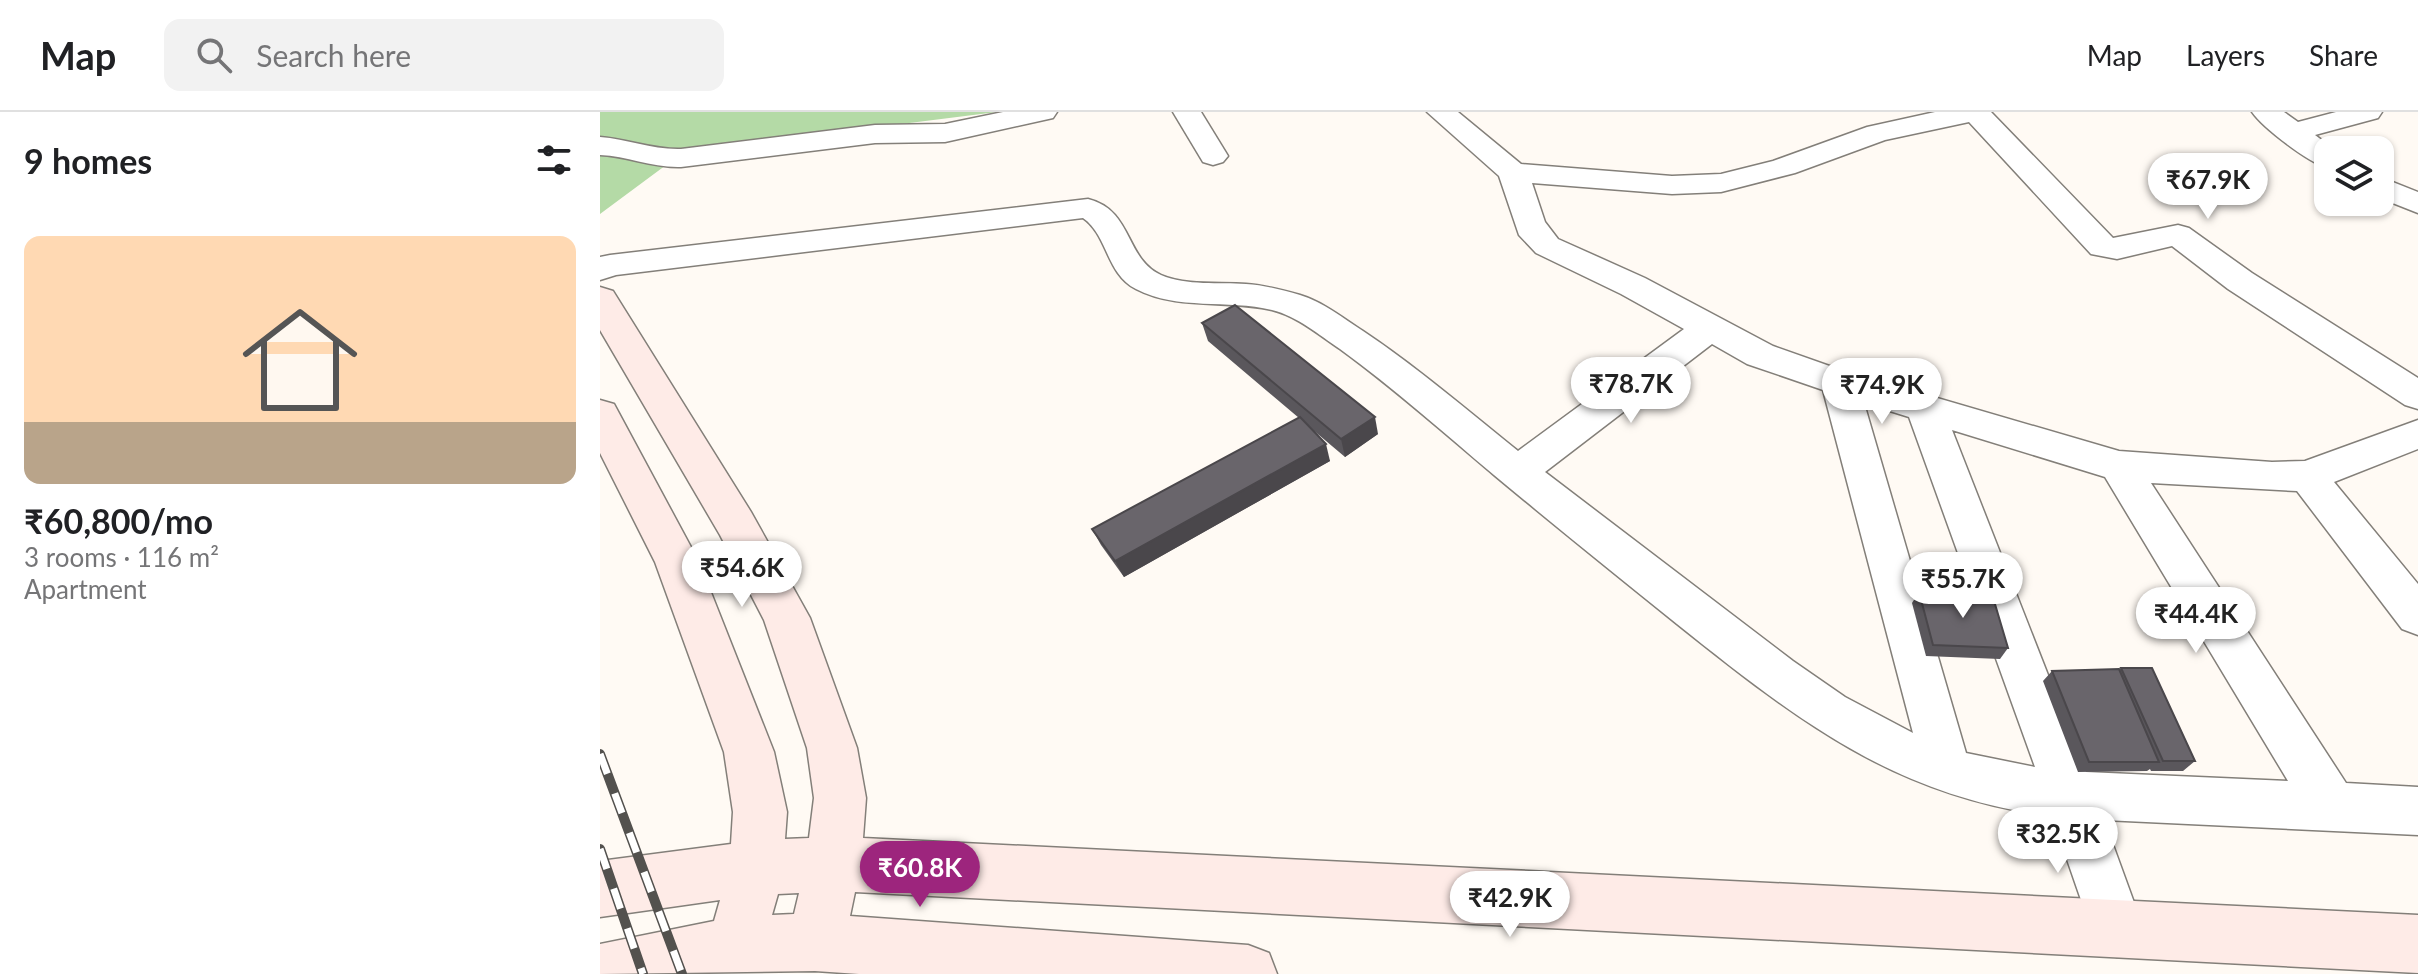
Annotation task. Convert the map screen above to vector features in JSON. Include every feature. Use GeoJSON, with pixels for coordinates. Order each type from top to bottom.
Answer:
{"type":"FeatureCollection","features":[{"type":"Feature","properties":{"kind":"street"},"geometry":{"type":"LineString","coordinates":[[600,146],[619,147],[659,159],[681,158],[875,134],[945,133],[1043,112]]}},
{"type":"Feature","properties":{"kind":"street"},"geometry":{"type":"LineString","coordinates":[[1187,112],[1213,156]]}},
{"type":"Feature","properties":{"kind":"street"},"geometry":{"type":"LineString","coordinates":[[1441,112],[1513,172],[1529,222],[1535,235],[1547,246],[1633,286],[1760,355],[1839,382],[2119,466],[2272,477],[2307,476],[2418,434]]}},
{"type":"Feature","properties":{"kind":"street"},"geometry":{"type":"LineString","coordinates":[[1513,172],[1672,185],[1721,183],[1784,167],[1877,133],[1975,112],[2103,247],[2117,249],[2178,235],[2240,281],[2418,396]]}},
{"type":"Feature","properties":{"kind":"street"},"geometry":{"type":"LineString","coordinates":[[2266,112],[2314,149]]}},
{"type":"Feature","properties":{"kind":"street"},"geometry":{"type":"LineString","coordinates":[[2292,133],[2368,112]]}},
{"type":"Feature","properties":{"kind":"street"},"geometry":{"type":"LineString","coordinates":[[2394,193],[2418,204]]}},
{"type":"Feature","properties":{"kind":"street"},"geometry":{"type":"LineString","coordinates":[[600,269],[610,265],[1088,208],[1100,213],[1106,220],[1130,271],[1148,282],[1173,289],[1265,295],[1311,313],[1378,359],[1517,472],[1822,710],[1879,743],[1947,771],[1996,784],[2070,795],[2418,811]]}},
{"type":"Feature","properties":{"kind":"street"},"geometry":{"type":"LineString","coordinates":[[600,299],[736,524],[787,618],[832,748],[840,798],[834,864],[815,942]]}},
{"type":"Feature","properties":{"kind":"street"},"geometry":{"type":"LineString","coordinates":[[1517,472],[1709,328]]}},
{"type":"Feature","properties":{"kind":"street"},"geometry":{"type":"LineString","coordinates":[[1839,382],[1947,771]]}},
{"type":"Feature","properties":{"kind":"street"},"geometry":{"type":"LineString","coordinates":[[1924,407],[2070,795],[2117,930]]}},
{"type":"Feature","properties":{"kind":"street"},"geometry":{"type":"LineString","coordinates":[[600,414],[677,562],[744,740],[760,812],[757,868],[736,946]]}},
{"type":"Feature","properties":{"kind":"street"},"geometry":{"type":"LineString","coordinates":[[2119,466],[2332,807]]}},
{"type":"Feature","properties":{"kind":"street"},"geometry":{"type":"LineString","coordinates":[[2307,476],[2418,616]]}},
{"type":"Feature","properties":{"kind":"street"},"geometry":{"type":"LineString","coordinates":[[600,889],[757,868],[834,864],[2418,944]]}},
{"type":"Feature","properties":{"kind":"street"},"geometry":{"type":"LineString","coordinates":[[600,973],[736,946],[815,942],[1248,974]]}},
{"type":"Feature","properties":{"kind":"green space"},"geometry":{"type":"Polygon","coordinates":[[[600,112],[997,112],[685,151],[600,214],[600,112]]]}},
{"type":"Feature","properties":{"kind":"building"},"geometry":{"type":"Polygon","coordinates":[[[1235,305],[1375,417],[1341,439],[1202,323],[1235,305]]]}},
{"type":"Feature","properties":{"kind":"building"},"geometry":{"type":"Polygon","coordinates":[[[1300,417],[1326,444],[1115,561],[1092,529],[1300,417]]]}},
{"type":"Feature","properties":{"kind":"building"},"geometry":{"type":"Polygon","coordinates":[[[1919,592],[1992,594],[2008,648],[1933,645],[1919,592]]]}},
{"type":"Feature","properties":{"kind":"building"},"geometry":{"type":"Polygon","coordinates":[[[2121,668],[2152,668],[2195,761],[2163,761],[2121,668]]]}},
{"type":"Feature","properties":{"kind":"building"},"geometry":{"type":"Polygon","coordinates":[[[2119,669],[2159,762],[2089,762],[2052,671],[2119,669]]]}},
{"type":"Feature","properties":{"kind":"railway"},"geometry":{"type":"LineString","coordinates":[[600,754],[682,974]]}},
{"type":"Feature","properties":{"kind":"railway"},"geometry":{"type":"LineString","coordinates":[[600,849],[643,974]]}}]}
